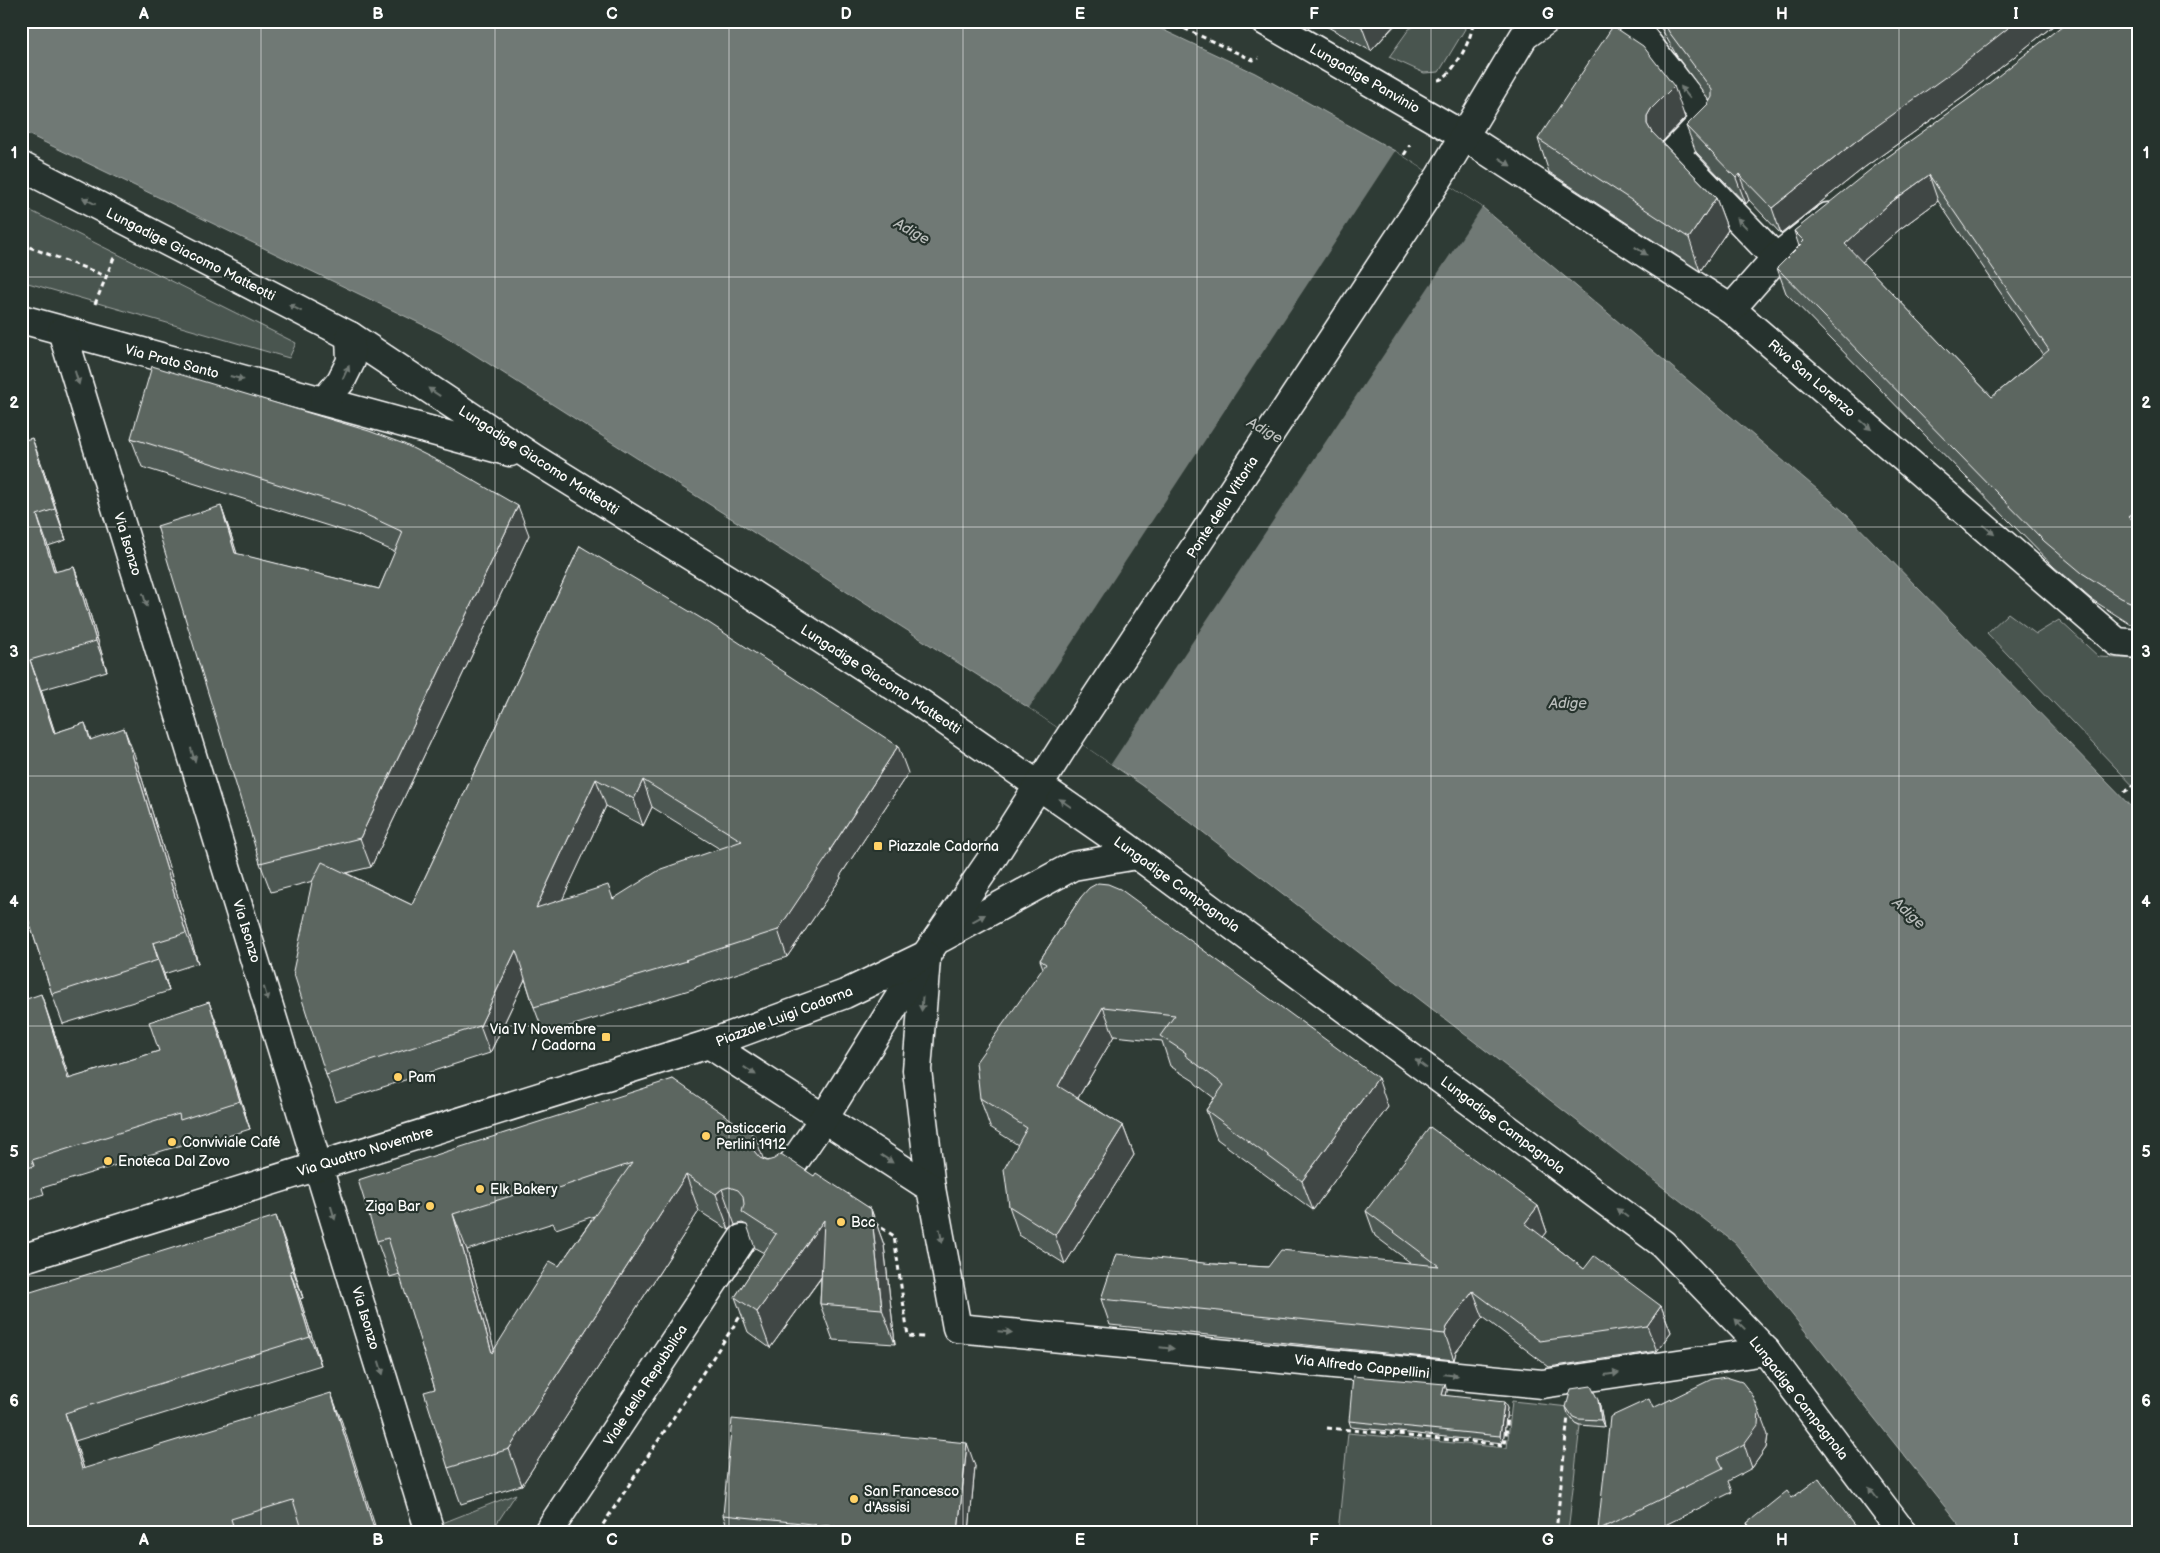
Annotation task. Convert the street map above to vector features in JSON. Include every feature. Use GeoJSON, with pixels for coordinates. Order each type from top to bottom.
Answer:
{"type":"FeatureCollection","features":[{"type":"Feature","properties":{"kind":"street","name":"Lungadige Panvinio"},"geometry":{"type":"LineString","coordinates":[[1265,21],[1464,136]]}},
{"type":"Feature","properties":{"kind":"street"},"geometry":{"type":"LineString","coordinates":[[1630,21],[1706,119],[1674,152],[1776,258]]}},
{"type":"Feature","properties":{"kind":"street","name":"Ponte della Vittoria"},"geometry":{"type":"LineString","coordinates":[[1040,785],[1440,176],[1528,26]]}},
{"type":"Feature","properties":{"kind":"street","name":"Riva San Lorenzo"},"geometry":{"type":"LineString","coordinates":[[1464,136],[1732,309],[2118,642],[2139,644]]}},
{"type":"Feature","properties":{"kind":"street","name":"Lungadige Giacomo Matteotti"},"geometry":{"type":"LineString","coordinates":[[21,166],[350,336],[533,458],[917,701],[1040,785]]}},
{"type":"Feature","properties":{"kind":"street"},"geometry":{"type":"LineString","coordinates":[[1732,309],[1776,258],[1845,204]]}},
{"type":"Feature","properties":{"kind":"street","name":"Via Prato Santo"},"geometry":{"type":"LineString","coordinates":[[21,319],[533,458]]}},
{"type":"Feature","properties":{"kind":"street","name":"Via Isonzo"},"geometry":{"type":"LineString","coordinates":[[62,331],[430,1532]]}},
{"type":"Feature","properties":{"kind":"street"},"geometry":{"type":"LineString","coordinates":[[324,401],[341,381],[351,361],[350,336]]}},
{"type":"Feature","properties":{"kind":"street","name":"Lungadige Campagnola"},"geometry":{"type":"LineString","coordinates":[[1040,785],[1663,1244],[1766,1351],[1902,1532]]}},
{"type":"Feature","properties":{"kind":"street","name":"Piazzale Luigi Cadorna"},"geometry":{"type":"LineString","coordinates":[[781,1181],[824,1118],[931,948],[1040,785]]}},
{"type":"Feature","properties":{"kind":"street","name":"Piazzale Luigi Cadorna"},"geometry":{"type":"LineString","coordinates":[[709,1044],[845,994],[931,948],[1073,866],[1137,855]]}},
{"type":"Feature","properties":{"kind":"street","name":"Piazzale Luigi Cadorna"},"geometry":{"type":"LineString","coordinates":[[931,948],[918,1070],[931,1188],[957,1328]]}},
{"type":"Feature","properties":{"kind":"street","name":"Via Quattro Novembre"},"geometry":{"type":"LineString","coordinates":[[21,1259],[709,1044]]}},
{"type":"Feature","properties":{"kind":"street","name":"Piazzale Luigi Cadorna"},"geometry":{"type":"LineString","coordinates":[[709,1044],[931,1188]]}},
{"type":"Feature","properties":{"kind":"street","name":"Viale della Repubblica"},"geometry":{"type":"LineString","coordinates":[[548,1532],[742,1239]]}},
{"type":"Feature","properties":{"kind":"street","name":"Via Alfredo Cappellini"},"geometry":{"type":"LineString","coordinates":[[957,1328],[1542,1384],[1766,1351]]}},
{"type":"Feature","properties":{"kind":"path"},"geometry":{"type":"LineString","coordinates":[[21,244],[106,276]]}},
{"type":"Feature","properties":{"kind":"path"},"geometry":{"type":"LineString","coordinates":[[94,307],[118,248]]}},
{"type":"Feature","properties":{"kind":"path"},"geometry":{"type":"LineString","coordinates":[[2124,792],[2139,783]]}},
{"type":"Feature","properties":{"kind":"path"},"geometry":{"type":"LineString","coordinates":[[598,1532],[744,1311]]}},
{"type":"Feature","properties":{"kind":"path"},"geometry":{"type":"LineString","coordinates":[[1556,1532],[1568,1411]]}},
{"type":"Feature","properties":{"kind":"path"},"geometry":{"type":"LineString","coordinates":[[1327,1428],[1408,1434],[1504,1446],[1508,1413]]}},
{"type":"Feature","properties":{"kind":"shaded area"},"geometry":{"type":"Polygon","coordinates":[[[1425,21],[1463,21],[1465,29],[1439,72],[1424,73],[1389,57],[1409,29],[1425,21]]]}},
{"type":"Feature","properties":{"kind":"shaded area"},"geometry":{"type":"Polygon","coordinates":[[[21,206],[296,343],[289,358],[21,281],[21,206]]]}},
{"type":"Feature","properties":{"kind":"shaded area"},"geometry":{"type":"Polygon","coordinates":[[[2008,613],[2036,634],[2059,620],[2099,657],[2139,659],[2139,792],[1987,633],[2008,613]]]}},
{"type":"Feature","properties":{"kind":"shaded area"},"geometry":{"type":"Polygon","coordinates":[[[1512,1401],[1569,1407],[1571,1418],[1580,1426],[1568,1532],[1338,1532],[1348,1433],[1507,1448],[1512,1401]]]}},
{"type":"Feature","properties":{"kind":"shaded area"},"geometry":{"type":"Polygon","coordinates":[[[516,1494],[491,1532],[442,1532],[440,1524],[516,1494]]]}},
{"type":"Feature","properties":{"kind":"water","name":"Adige"},"geometry":{"type":"Polygon","coordinates":[[[21,21],[1144,21],[1255,73],[1395,151],[1482,207],[1843,511],[2139,815],[2139,1532],[1965,1532],[1735,1243],[1142,785],[1029,708],[442,334],[21,131],[21,21]]]}},
{"type":"Feature","properties":{"kind":"pier"},"geometry":{"type":"Polygon","coordinates":[[[1395,151],[1482,207],[1111,764],[1029,708],[1395,151]]]}},
{"type":"Feature","properties":{"kind":"building"},"geometry":{"type":"Polygon","coordinates":[[[1352,21],[1367,21],[1362,27],[1352,21]]]}},
{"type":"Feature","properties":{"kind":"building"},"geometry":{"type":"Polygon","coordinates":[[[1663,21],[2017,21],[1955,70],[1856,141],[1772,208],[1739,174],[1736,178],[1686,126],[1708,104],[1712,97],[1712,90],[1663,21]]]}},
{"type":"Feature","properties":{"kind":"building"},"geometry":{"type":"Polygon","coordinates":[[[2068,21],[2139,21],[2139,508],[2128,516],[2139,525],[2139,603],[2137,605],[2121,598],[2082,573],[2044,541],[1777,268],[1804,241],[1794,231],[1875,166],[1974,95],[2068,21]],[[1929,175],[1890,203],[1845,244],[1992,397],[2049,350],[1929,175]]]}},
{"type":"Feature","properties":{"kind":"building"},"geometry":{"type":"Polygon","coordinates":[[[1613,26],[1643,46],[1674,86],[1651,109],[1647,116],[1647,124],[1651,131],[1716,198],[1689,238],[1538,139],[1613,26]]]}},
{"type":"Feature","properties":{"kind":"building"},"geometry":{"type":"Polygon","coordinates":[[[152,366],[369,431],[404,444],[452,468],[518,506],[360,838],[260,863],[157,526],[221,506],[235,553],[379,589],[403,532],[347,506],[131,438],[152,366]]]}},
{"type":"Feature","properties":{"kind":"building"},"geometry":{"type":"Polygon","coordinates":[[[32,438],[55,509],[37,515],[54,572],[74,567],[96,641],[30,660],[54,733],[85,723],[90,740],[124,728],[186,933],[153,943],[158,960],[52,994],[21,896],[21,441],[32,438]]]}},
{"type":"Feature","properties":{"kind":"building"},"geometry":{"type":"Polygon","coordinates":[[[580,546],[709,623],[898,746],[778,930],[685,960],[687,961],[534,1007],[516,950],[480,1026],[326,1075],[293,971],[312,882],[322,862],[412,905],[580,546]],[[596,779],[536,908],[608,885],[613,899],[661,869],[742,841],[643,780],[634,799],[596,779]]]}},
{"type":"Feature","properties":{"kind":"building"},"geometry":{"type":"Polygon","coordinates":[[[1098,883],[1108,884],[1120,889],[1378,1078],[1302,1181],[1206,1110],[1224,1085],[1185,1055],[1186,1053],[1160,1036],[1175,1015],[1103,1007],[1058,1086],[1123,1126],[1055,1235],[1009,1206],[1004,1169],[1027,1128],[980,1098],[976,1062],[1046,964],[1040,960],[1081,897],[1089,888],[1098,883]]]}},
{"type":"Feature","properties":{"kind":"building"},"geometry":{"type":"Polygon","coordinates":[[[41,994],[68,1079],[159,1051],[149,1022],[209,1002],[240,1101],[180,1120],[179,1114],[32,1160],[34,1166],[21,1170],[21,1001],[41,994]]]}},
{"type":"Feature","properties":{"kind":"building"},"geometry":{"type":"Polygon","coordinates":[[[673,1079],[755,1136],[752,1143],[754,1151],[760,1158],[767,1161],[781,1154],[814,1176],[816,1173],[871,1209],[882,1309],[820,1304],[824,1220],[757,1312],[735,1297],[776,1234],[742,1212],[743,1196],[738,1190],[729,1187],[722,1189],[716,1194],[686,1175],[509,1449],[448,1468],[424,1392],[435,1389],[388,1238],[377,1241],[358,1180],[673,1079]],[[632,1163],[543,1193],[540,1187],[453,1214],[492,1353],[550,1261],[559,1266],[632,1163]]]}},
{"type":"Feature","properties":{"kind":"building"},"geometry":{"type":"Polygon","coordinates":[[[1430,1127],[1538,1206],[1525,1223],[1584,1269],[1594,1256],[1661,1306],[1647,1326],[1540,1341],[1473,1291],[1447,1327],[1445,1334],[1101,1299],[1116,1254],[1214,1264],[1268,1267],[1281,1250],[1439,1266],[1366,1211],[1430,1127]]]}},
{"type":"Feature","properties":{"kind":"building"},"geometry":{"type":"Polygon","coordinates":[[[276,1216],[293,1270],[290,1271],[310,1337],[65,1413],[82,1469],[331,1393],[375,1532],[303,1532],[293,1500],[231,1519],[235,1532],[21,1532],[21,1295],[276,1216]]]}},
{"type":"Feature","properties":{"kind":"building"},"geometry":{"type":"Polygon","coordinates":[[[1353,1376],[1445,1384],[1442,1395],[1504,1402],[1500,1436],[1349,1421],[1353,1376]]]}},
{"type":"Feature","properties":{"kind":"building"},"geometry":{"type":"Polygon","coordinates":[[[1726,1377],[1742,1382],[1753,1396],[1759,1411],[1758,1425],[1744,1444],[1718,1458],[1723,1468],[1598,1530],[1610,1417],[1649,1399],[1653,1408],[1712,1379],[1726,1377]]]}},
{"type":"Feature","properties":{"kind":"building"},"geometry":{"type":"Polygon","coordinates":[[[1591,1386],[1598,1400],[1601,1420],[1573,1417],[1566,1407],[1571,1389],[1591,1386]]]}},
{"type":"Feature","properties":{"kind":"building","name":"San Francesco d'Assisi"},"geometry":{"type":"Polygon","coordinates":[[[732,1419],[967,1443],[958,1532],[890,1532],[723,1515],[732,1419]]]}},
{"type":"Feature","properties":{"kind":"building"},"geometry":{"type":"Polygon","coordinates":[[[1819,1478],[1860,1532],[1754,1532],[1747,1523],[1787,1491],[1792,1498],[1819,1478]]]}},
{"type":"Feature","properties":{"kind":"place","name":"Piazzale Cadorna"},"geometry":{"type":"Point","coordinates":[878,846]}},
{"type":"Feature","properties":{"kind":"place","name":"Via IV Novembre / Cadorna"},"geometry":{"type":"Point","coordinates":[606,1037]}},
{"type":"Feature","properties":{"kind":"place","name":"Pam"},"geometry":{"type":"Point","coordinates":[398,1077]}},
{"type":"Feature","properties":{"kind":"place","name":"Pasticceria Perlini 1912"},"geometry":{"type":"Point","coordinates":[706,1136]}},
{"type":"Feature","properties":{"kind":"place","name":"Conviviale Café"},"geometry":{"type":"Point","coordinates":[172,1142]}},
{"type":"Feature","properties":{"kind":"place","name":"Enoteca Dal Zovo"},"geometry":{"type":"Point","coordinates":[108,1161]}},
{"type":"Feature","properties":{"kind":"place","name":"Elk Bakery"},"geometry":{"type":"Point","coordinates":[480,1189]}},
{"type":"Feature","properties":{"kind":"place","name":"Ziga Bar"},"geometry":{"type":"Point","coordinates":[430,1206]}},
{"type":"Feature","properties":{"kind":"place","name":"Bcc"},"geometry":{"type":"Point","coordinates":[841,1222]}},
{"type":"Feature","properties":{"kind":"place","name":"San Francesco d'Assisi"},"geometry":{"type":"Point","coordinates":[854,1499]}}]}
